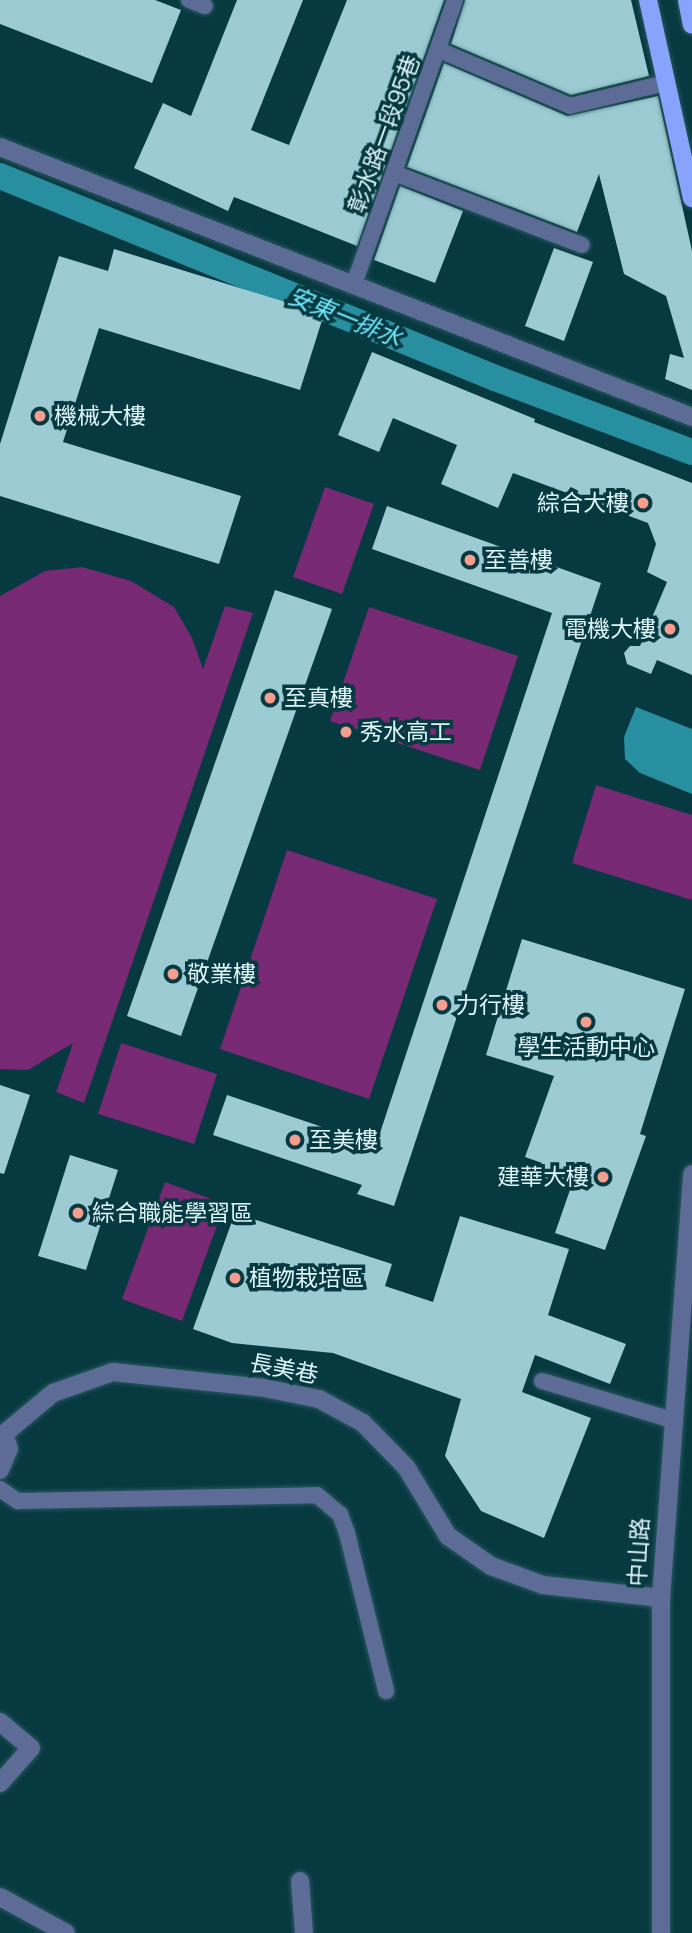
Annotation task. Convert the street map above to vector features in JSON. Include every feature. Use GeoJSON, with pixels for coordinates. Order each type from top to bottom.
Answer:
{"type":"FeatureCollection","features":[{"type":"Feature","properties":{"kind":"main road"},"geometry":{"type":"LineString","coordinates":[[648,0],[692,198]]}},
{"type":"Feature","properties":{"kind":"main road"},"geometry":{"type":"LineString","coordinates":[[687,0],[692,25]]}},
{"type":"Feature","properties":{"kind":"street"},"geometry":{"type":"LineString","coordinates":[[0,147],[96,187],[354,284],[692,417]]}},
{"type":"Feature","properties":{"kind":"street","name":"中山路"},"geometry":{"type":"LineString","coordinates":[[661,1933],[661,1598],[692,1174]]}},
{"type":"Feature","properties":{"kind":"street","name":"長美巷"},"geometry":{"type":"LineString","coordinates":[[0,1470],[9,1449],[2,1433],[53,1393],[113,1372],[264,1388],[319,1399],[363,1423],[386,1444],[425,1496],[448,1536],[491,1566],[543,1585],[661,1598]]}},
{"type":"Feature","properties":{"kind":"street"},"geometry":{"type":"LineString","coordinates":[[0,1722],[31,1748],[0,1783]]}},
{"type":"Feature","properties":{"kind":"street"},"geometry":{"type":"LineString","coordinates":[[300,1881],[304,1933]]}},
{"type":"Feature","properties":{"kind":"street"},"geometry":{"type":"LineString","coordinates":[[0,1897],[66,1933]]}},
{"type":"Feature","properties":{"kind":"lane","name":"彰水路一段95巷"},"geometry":{"type":"LineString","coordinates":[[354,284],[455,0]]}},
{"type":"Feature","properties":{"kind":"lane"},"geometry":{"type":"LineString","coordinates":[[439,50],[570,106],[665,83]]}},
{"type":"Feature","properties":{"kind":"lane"},"geometry":{"type":"LineString","coordinates":[[394,173],[582,245]]}},
{"type":"Feature","properties":{"kind":"lane"},"geometry":{"type":"LineString","coordinates":[[542,1381],[672,1420]]}},
{"type":"Feature","properties":{"kind":"lane"},"geometry":{"type":"LineString","coordinates":[[0,1489],[18,1501],[317,1495],[340,1514],[347,1533],[386,1691]]}},
{"type":"Feature","properties":{"kind":"shaded area"},"geometry":{"type":"Polygon","coordinates":[[[325,487],[374,504],[342,594],[293,577],[325,487]]]}},
{"type":"Feature","properties":{"kind":"shaded area"},"geometry":{"type":"Polygon","coordinates":[[[82,567],[131,581],[174,607],[192,638],[203,669],[225,606],[253,613],[84,1103],[56,1092],[73,1043],[28,1070],[0,1069],[0,596],[45,571],[82,567]]]}},
{"type":"Feature","properties":{"kind":"shaded area"},"geometry":{"type":"Polygon","coordinates":[[[369,607],[518,656],[480,770],[330,721],[369,607]]]}},
{"type":"Feature","properties":{"kind":"shaded area"},"geometry":{"type":"Polygon","coordinates":[[[596,785],[692,815],[692,900],[572,863],[596,785]]]}},
{"type":"Feature","properties":{"kind":"shaded area"},"geometry":{"type":"Polygon","coordinates":[[[287,850],[437,899],[369,1099],[220,1049],[287,850]]]}},
{"type":"Feature","properties":{"kind":"shaded area"},"geometry":{"type":"Polygon","coordinates":[[[121,1043],[217,1074],[194,1144],[98,1114],[121,1043]]]}},
{"type":"Feature","properties":{"kind":"shaded area"},"geometry":{"type":"Polygon","coordinates":[[[165,1182],[225,1204],[182,1321],[122,1299],[165,1182]]]}},
{"type":"Feature","properties":{"kind":"water"},"geometry":{"type":"Polygon","coordinates":[[[636,707],[692,729],[692,794],[640,773],[625,759],[624,737],[636,707]]]}},
{"type":"Feature","properties":{"kind":"building"},"geometry":{"type":"Polygon","coordinates":[[[0,0],[155,0],[181,10],[152,83],[0,24],[0,0]]]}},
{"type":"Feature","properties":{"kind":"building"},"geometry":{"type":"Polygon","coordinates":[[[237,0],[303,0],[251,130],[289,145],[347,0],[444,0],[357,246],[234,197],[228,211],[134,168],[163,103],[191,116],[237,0]]]}},
{"type":"Feature","properties":{"kind":"building"},"geometry":{"type":"Polygon","coordinates":[[[465,0],[631,0],[649,76],[571,95],[451,44],[465,0]]]}},
{"type":"Feature","properties":{"kind":"building"},"geometry":{"type":"Polygon","coordinates":[[[444,63],[567,116],[658,96],[692,251],[692,390],[665,379],[670,354],[684,358],[666,296],[624,274],[599,174],[577,232],[407,167],[444,63]]]}},
{"type":"Feature","properties":{"kind":"building"},"geometry":{"type":"Polygon","coordinates":[[[400,186],[463,211],[435,283],[374,260],[400,186]]]}},
{"type":"Feature","properties":{"kind":"building"},"geometry":{"type":"Polygon","coordinates":[[[554,248],[593,262],[564,341],[525,326],[554,248]]]}},
{"type":"Feature","properties":{"kind":"building","name":"機械大樓"},"geometry":{"type":"Polygon","coordinates":[[[114,249],[324,314],[300,390],[99,328],[63,442],[241,496],[219,564],[0,496],[0,444],[59,256],[108,271],[114,249]]]}},
{"type":"Feature","properties":{"kind":"building"},"geometry":{"type":"Polygon","coordinates":[[[372,352],[535,419],[534,422],[692,483],[692,675],[657,660],[651,674],[627,664],[624,653],[630,646],[640,646],[667,582],[647,572],[656,544],[648,523],[513,473],[498,508],[441,484],[457,445],[393,418],[379,452],[338,435],[372,352]]]}},
{"type":"Feature","properties":{"kind":"building","name":"力行樓"},"geometry":{"type":"Polygon","coordinates":[[[387,506],[601,583],[394,1206],[357,1194],[362,1185],[213,1135],[227,1095],[376,1145],[552,613],[372,549],[387,506]]]}},
{"type":"Feature","properties":{"kind":"building","name":"至真樓"},"geometry":{"type":"Polygon","coordinates":[[[275,590],[332,609],[181,1036],[127,1016],[275,590]]]}},
{"type":"Feature","properties":{"kind":"building","name":"學生活動中心"},"geometry":{"type":"Polygon","coordinates":[[[522,939],[685,989],[640,1134],[646,1136],[605,1250],[555,1233],[571,1187],[537,1175],[542,1163],[525,1157],[554,1076],[486,1055],[522,939]]]}},
{"type":"Feature","properties":{"kind":"building"},"geometry":{"type":"Polygon","coordinates":[[[0,1085],[30,1095],[4,1174],[0,1173],[0,1085]]]}},
{"type":"Feature","properties":{"kind":"building","name":"綜合職能學習區"},"geometry":{"type":"Polygon","coordinates":[[[70,1155],[118,1170],[86,1270],[38,1256],[70,1155]]]}},
{"type":"Feature","properties":{"kind":"building"},"geometry":{"type":"Polygon","coordinates":[[[235,1213],[392,1264],[385,1286],[433,1302],[460,1216],[569,1249],[548,1315],[626,1344],[610,1384],[535,1355],[522,1392],[591,1418],[544,1538],[481,1511],[445,1456],[461,1399],[333,1353],[232,1343],[193,1329],[235,1213]]]}},
{"type":"Feature","properties":{"kind":"waterway","name":"安東一排水"},"geometry":{"type":"LineString","coordinates":[[0,176],[495,378],[692,452]]}},
{"type":"Feature","properties":{"kind":"place","name":"機械大樓"},"geometry":{"type":"Point","coordinates":[40,416]}},
{"type":"Feature","properties":{"kind":"place","name":"綜合大樓"},"geometry":{"type":"Point","coordinates":[643,503]}},
{"type":"Feature","properties":{"kind":"place","name":"至善樓"},"geometry":{"type":"Point","coordinates":[470,560]}},
{"type":"Feature","properties":{"kind":"place","name":"電機大樓"},"geometry":{"type":"Point","coordinates":[670,629]}},
{"type":"Feature","properties":{"kind":"place","name":"至真樓"},"geometry":{"type":"Point","coordinates":[270,698]}},
{"type":"Feature","properties":{"kind":"place","name":"秀水高工"},"geometry":{"type":"Point","coordinates":[346,732]}},
{"type":"Feature","properties":{"kind":"place","name":"敬業樓"},"geometry":{"type":"Point","coordinates":[173,974]}},
{"type":"Feature","properties":{"kind":"place","name":"力行樓"},"geometry":{"type":"Point","coordinates":[442,1005]}},
{"type":"Feature","properties":{"kind":"place","name":"學生活動中心"},"geometry":{"type":"Point","coordinates":[586,1022]}},
{"type":"Feature","properties":{"kind":"place","name":"至美樓"},"geometry":{"type":"Point","coordinates":[295,1140]}},
{"type":"Feature","properties":{"kind":"place","name":"建華大樓"},"geometry":{"type":"Point","coordinates":[603,1177]}},
{"type":"Feature","properties":{"kind":"place","name":"綜合職能學習區"},"geometry":{"type":"Point","coordinates":[78,1213]}},
{"type":"Feature","properties":{"kind":"place","name":"植物栽培區"},"geometry":{"type":"Point","coordinates":[235,1278]}}]}
